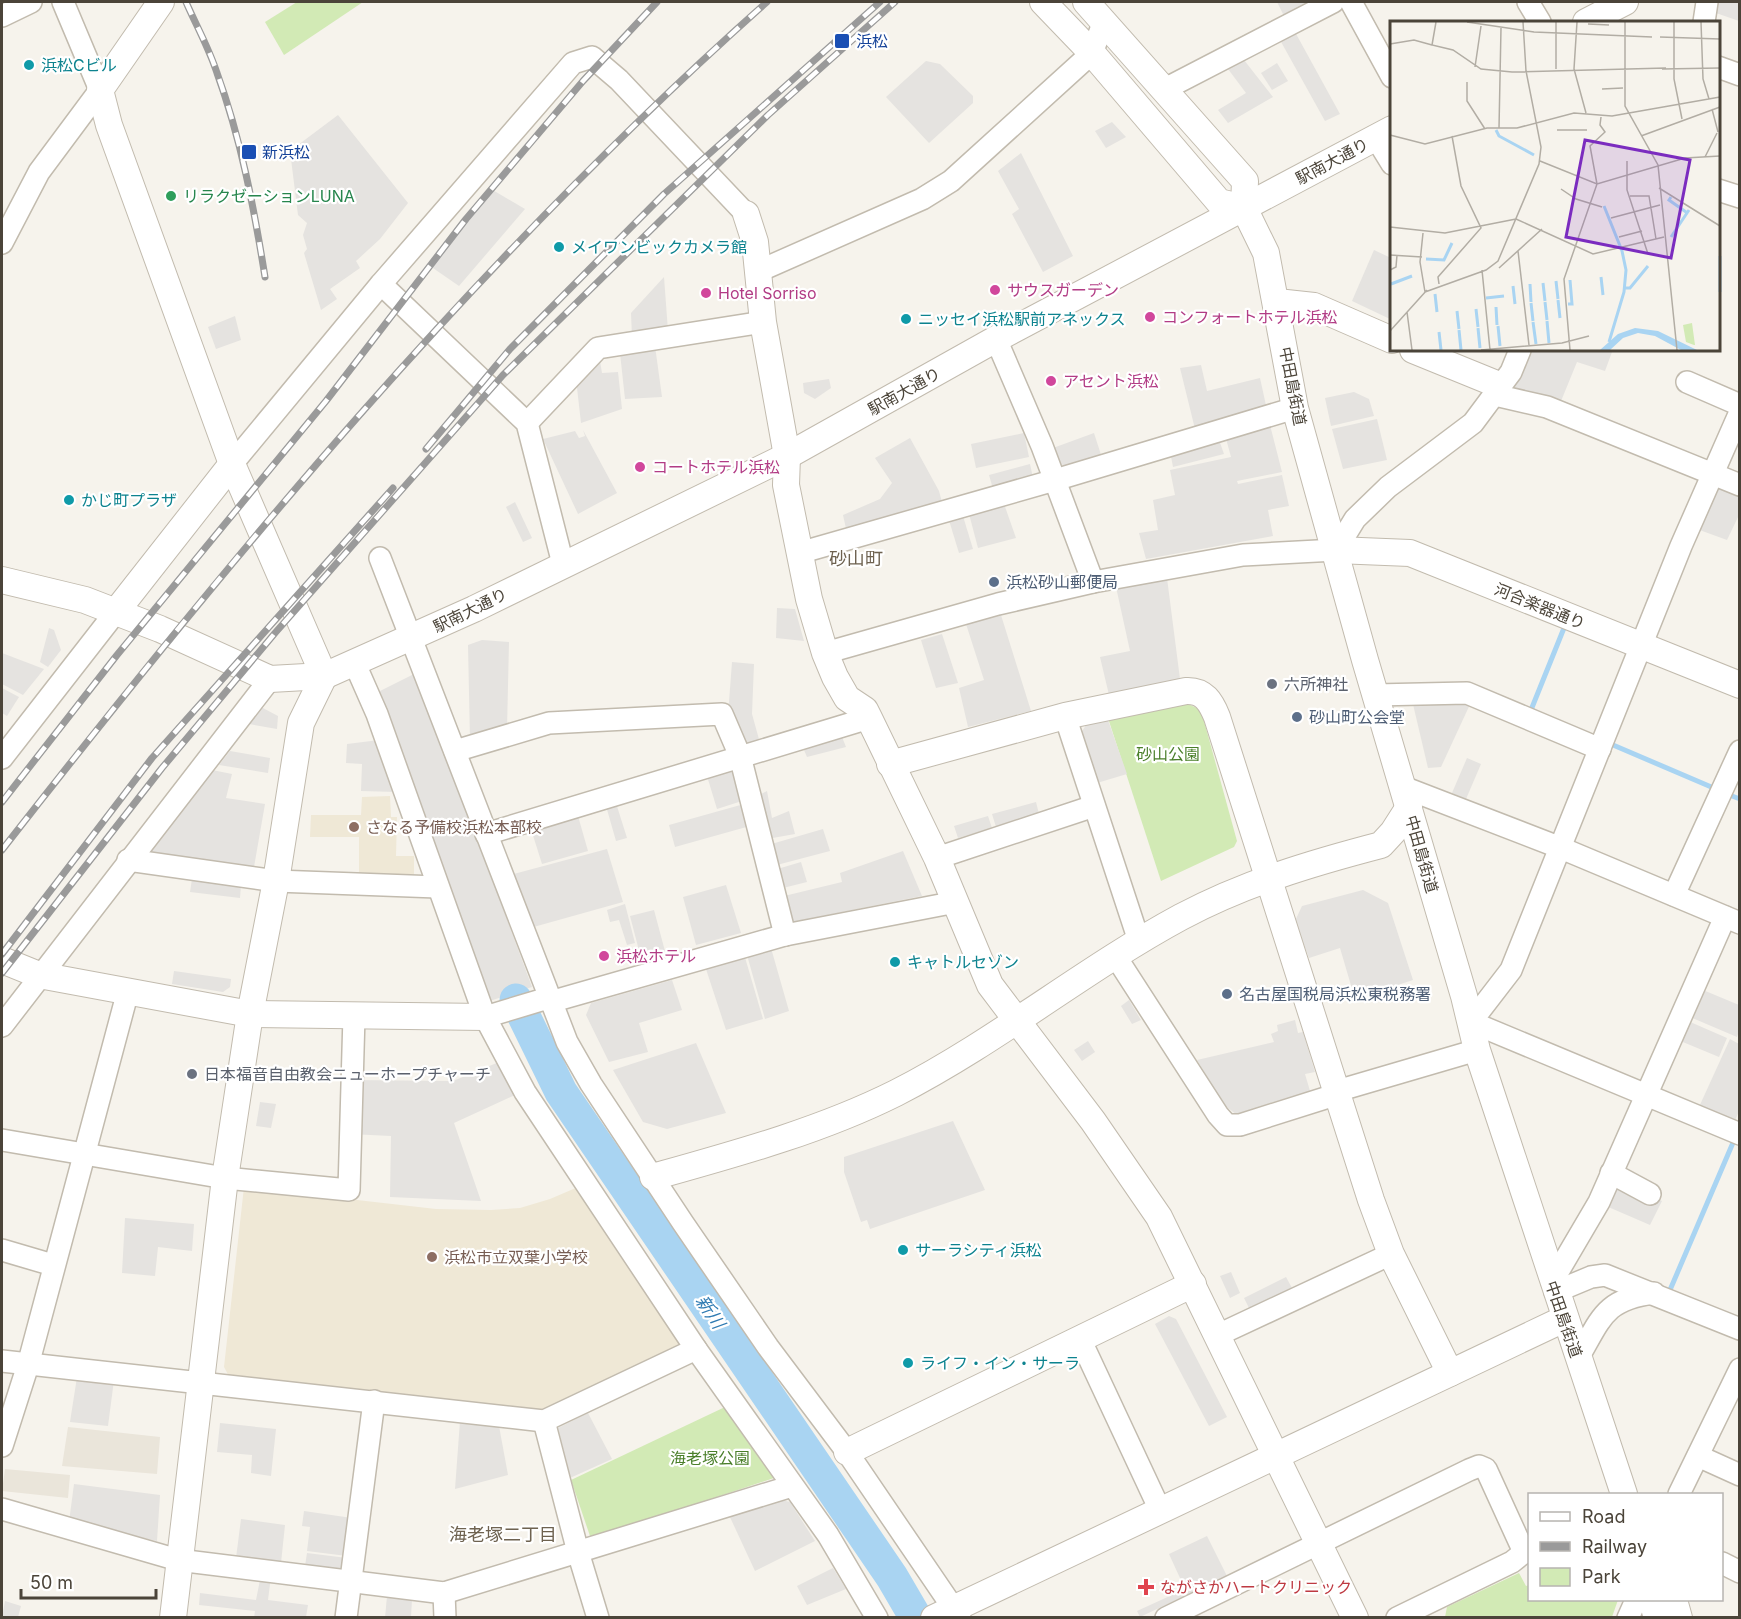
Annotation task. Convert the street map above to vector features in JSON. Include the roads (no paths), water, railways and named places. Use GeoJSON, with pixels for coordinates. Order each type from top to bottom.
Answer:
{"type":"FeatureCollection","features":[{"type":"Feature","properties":{"kind":"street"},"geometry":{"type":"LineString","coordinates":[[2,16],[32,2]]}},
{"type":"Feature","properties":{"kind":"street"},"geometry":{"type":"LineString","coordinates":[[63,2],[100,90],[109,125],[232,464],[324,676],[301,723],[276,881],[250,1014],[225,1178],[173,1617]]}},
{"type":"Feature","properties":{"kind":"street"},"geometry":{"type":"LineString","coordinates":[[6,234],[39,172],[161,2]]}},
{"type":"Feature","properties":{"kind":"street"},"geometry":{"type":"LineString","coordinates":[[1043,2],[1092,53],[1219,202],[1244,208],[1245,181],[1163,90],[1095,8]]}},
{"type":"Feature","properties":{"kind":"street"},"geometry":{"type":"LineString","coordinates":[[1163,90],[1333,2]]}},
{"type":"Feature","properties":{"kind":"street"},"geometry":{"type":"LineString","coordinates":[[1351,2],[1390,73]]}},
{"type":"Feature","properties":{"kind":"street"},"geometry":{"type":"LineString","coordinates":[[1528,2],[1539,21]]}},
{"type":"Feature","properties":{"kind":"street"},"geometry":{"type":"LineString","coordinates":[[1588,21],[1625,2]]}},
{"type":"Feature","properties":{"kind":"street"},"geometry":{"type":"LineString","coordinates":[[1704,21],[1707,2]]}},
{"type":"Feature","properties":{"kind":"street"},"geometry":{"type":"LineString","coordinates":[[1067,26],[1095,8]]}},
{"type":"Feature","properties":{"kind":"street"},"geometry":{"type":"LineString","coordinates":[[759,271],[935,192],[966,169],[1092,53],[1095,8]]}},
{"type":"Feature","properties":{"kind":"street"},"geometry":{"type":"LineString","coordinates":[[2,758],[298,382],[573,63],[592,57],[619,80],[746,214],[755,242],[763,322],[787,456],[786,485],[799,553],[825,653],[848,698],[865,710],[869,718],[937,858],[990,985],[1139,1186],[1159,1217],[1355,1617]]}},
{"type":"Feature","properties":{"kind":"street"},"geometry":{"type":"LineString","coordinates":[[1720,67],[1740,75]]}},
{"type":"Feature","properties":{"kind":"street"},"geometry":{"type":"LineString","coordinates":[[1384,134],[1390,156]]}},
{"type":"Feature","properties":{"kind":"street","name":"駅南大通り"},"geometry":{"type":"LineString","coordinates":[[270,679],[324,676],[360,662],[787,456],[996,339],[1384,134]]}},
{"type":"Feature","properties":{"kind":"street"},"geometry":{"type":"LineString","coordinates":[[1720,190],[1740,196]]}},
{"type":"Feature","properties":{"kind":"street"},"geometry":{"type":"LineString","coordinates":[[2,205],[6,234]]}},
{"type":"Feature","properties":{"kind":"street","name":"中田島街道"},"geometry":{"type":"LineString","coordinates":[[1244,208],[1266,253],[1295,408],[1375,695],[1471,1022],[1477,1050],[1553,1287],[1624,1493]]}},
{"type":"Feature","properties":{"kind":"street"},"geometry":{"type":"LineString","coordinates":[[381,284],[527,423],[563,564]]}},
{"type":"Feature","properties":{"kind":"street"},"geometry":{"type":"LineString","coordinates":[[1277,303],[1314,306],[1390,339]]}},
{"type":"Feature","properties":{"kind":"street"},"geometry":{"type":"LineString","coordinates":[[527,423],[598,348],[763,322]]}},
{"type":"Feature","properties":{"kind":"street"},"geometry":{"type":"LineString","coordinates":[[996,339],[1055,480],[1093,582]]}},
{"type":"Feature","properties":{"kind":"street"},"geometry":{"type":"LineString","coordinates":[[1415,351],[1497,390],[1547,407],[1740,485]]}},
{"type":"Feature","properties":{"kind":"street"},"geometry":{"type":"LineString","coordinates":[[825,653],[998,604],[1093,582],[1243,555],[1336,550],[1355,519],[1388,487],[1473,423],[1511,372],[1520,351]]}},
{"type":"Feature","properties":{"kind":"street"},"geometry":{"type":"LineString","coordinates":[[1688,382],[1740,405]]}},
{"type":"Feature","properties":{"kind":"street"},"geometry":{"type":"LineString","coordinates":[[799,553],[1295,408]]}},
{"type":"Feature","properties":{"kind":"street"},"geometry":{"type":"LineString","coordinates":[[1735,1132],[1471,1022],[1510,969],[1561,848],[1640,646],[1740,412]]}},
{"type":"Feature","properties":{"kind":"street","name":"河合楽器通り"},"geometry":{"type":"LineString","coordinates":[[1336,550],[1410,553],[1740,685]]}},
{"type":"Feature","properties":{"kind":"street"},"geometry":{"type":"LineString","coordinates":[[380,558],[409,639],[486,834],[545,1001],[567,1042],[591,1084],[768,1347],[847,1452],[948,1614],[1160,1510],[1564,1318]]}},
{"type":"Feature","properties":{"kind":"street"},"geometry":{"type":"LineString","coordinates":[[2,580],[85,600],[160,629],[270,679],[39,975],[2,1026]]}},
{"type":"Feature","properties":{"kind":"street"},"geometry":{"type":"LineString","coordinates":[[360,662],[437,886],[490,1016],[525,1092],[696,1349],[828,1535],[877,1617]]}},
{"type":"Feature","properties":{"kind":"street"},"geometry":{"type":"LineString","coordinates":[[890,764],[1065,716],[1186,691],[1201,693],[1213,707],[1217,717],[1267,878],[1391,1254],[1450,1373]]}},
{"type":"Feature","properties":{"kind":"street"},"geometry":{"type":"LineString","coordinates":[[1375,695],[1467,693],[1602,743]]}},
{"type":"Feature","properties":{"kind":"street"},"geometry":{"type":"LineString","coordinates":[[455,751],[549,723],[722,714],[740,756],[785,935]]}},
{"type":"Feature","properties":{"kind":"street"},"geometry":{"type":"LineString","coordinates":[[1065,716],[1139,941]]}},
{"type":"Feature","properties":{"kind":"street"},"geometry":{"type":"LineString","coordinates":[[486,834],[869,718]]}},
{"type":"Feature","properties":{"kind":"street"},"geometry":{"type":"LineString","coordinates":[[1674,895],[1727,789],[1740,751]]}},
{"type":"Feature","properties":{"kind":"street"},"geometry":{"type":"LineString","coordinates":[[653,1177],[789,1136],[871,1105],[917,1082],[1016,1022],[1139,941],[1209,903],[1267,878],[1381,844],[1394,832],[1406,797],[1561,848],[1732,920],[1645,1094],[1599,1202],[1553,1287]]}},
{"type":"Feature","properties":{"kind":"street"},"geometry":{"type":"LineString","coordinates":[[937,858],[1094,806]]}},
{"type":"Feature","properties":{"kind":"street"},"geometry":{"type":"LineString","coordinates":[[1381,844],[1426,866]]}},
{"type":"Feature","properties":{"kind":"street"},"geometry":{"type":"LineString","coordinates":[[128,860],[276,881],[437,886]]}},
{"type":"Feature","properties":{"kind":"street"},"geometry":{"type":"LineString","coordinates":[[2,960],[39,975],[250,1014],[490,1016],[785,935],[956,902]]}},
{"type":"Feature","properties":{"kind":"street"},"geometry":{"type":"LineString","coordinates":[[1116,957],[1218,1115],[1227,1125],[1240,1125],[1477,1050]]}},
{"type":"Feature","properties":{"kind":"street"},"geometry":{"type":"LineString","coordinates":[[2,1446],[28,1365],[53,1265],[86,1156],[128,991]]}},
{"type":"Feature","properties":{"kind":"street"},"geometry":{"type":"LineString","coordinates":[[2,1140],[225,1178],[349,1190],[354,1016]]}},
{"type":"Feature","properties":{"kind":"street"},"geometry":{"type":"LineString","coordinates":[[1611,1173],[1650,1194]]}},
{"type":"Feature","properties":{"kind":"street"},"geometry":{"type":"LineString","coordinates":[[2,1250],[53,1265]]}},
{"type":"Feature","properties":{"kind":"street"},"geometry":{"type":"LineString","coordinates":[[1218,1335],[1391,1254]]}},
{"type":"Feature","properties":{"kind":"street"},"geometry":{"type":"LineString","coordinates":[[1553,1287],[1591,1276],[1605,1275],[1740,1329]]}},
{"type":"Feature","properties":{"kind":"street"},"geometry":{"type":"LineString","coordinates":[[847,1452],[1081,1341],[1193,1284]]}},
{"type":"Feature","properties":{"kind":"street"},"geometry":{"type":"LineString","coordinates":[[1578,1358],[1605,1312],[1614,1304],[1637,1295],[1654,1293]]}},
{"type":"Feature","properties":{"kind":"street"},"geometry":{"type":"LineString","coordinates":[[1081,1341],[1160,1510]]}},
{"type":"Feature","properties":{"kind":"street"},"geometry":{"type":"LineString","coordinates":[[2,1361],[544,1421],[696,1349]]}},
{"type":"Feature","properties":{"kind":"street"},"geometry":{"type":"LineString","coordinates":[[1680,1493],[1740,1369]]}},
{"type":"Feature","properties":{"kind":"street"},"geometry":{"type":"LineString","coordinates":[[346,1617],[374,1401]]}},
{"type":"Feature","properties":{"kind":"street"},"geometry":{"type":"LineString","coordinates":[[544,1421],[578,1552],[598,1617]]}},
{"type":"Feature","properties":{"kind":"street"},"geometry":{"type":"LineString","coordinates":[[1698,1456],[1740,1475]]}},
{"type":"Feature","properties":{"kind":"street"},"geometry":{"type":"LineString","coordinates":[[1176,1615],[1469,1470],[1479,1466],[1486,1469],[1523,1550],[1522,1554],[1512,1562],[1412,1615]]}},
{"type":"Feature","properties":{"kind":"street"},"geometry":{"type":"LineString","coordinates":[[2,1509],[178,1560],[444,1593],[792,1486]]}},
{"type":"Feature","properties":{"kind":"street"},"geometry":{"type":"LineString","coordinates":[[1723,1564],[1740,1572]]}},
{"type":"Feature","properties":{"kind":"street"},"geometry":{"type":"LineString","coordinates":[[444,1593],[445,1617]]}},
{"type":"Feature","properties":{"kind":"street"},"geometry":{"type":"LineString","coordinates":[[1628,1617],[1635,1601]]}},
{"type":"Feature","properties":{"kind":"street"},"geometry":{"type":"LineString","coordinates":[[1653,1601],[1657,1617]]}},
{"type":"Feature","properties":{"kind":"street"},"geometry":{"type":"LineString","coordinates":[[1675,1601],[1679,1617]]}},
{"type":"Feature","properties":{"kind":"waterway"},"geometry":{"type":"LineString","coordinates":[[1534,711],[1531,710],[1564,628]]}},
{"type":"Feature","properties":{"kind":"waterway"},"geometry":{"type":"LineString","coordinates":[[1606,742],[1716,789]]}},
{"type":"Feature","properties":{"kind":"waterway"},"geometry":{"type":"LineString","coordinates":[[1724,793],[1740,799]]}},
{"type":"Feature","properties":{"kind":"waterway","name":"新川"},"geometry":{"type":"LineString","coordinates":[[516,1000],[561,1092],[892,1577],[916,1618]]}},
{"type":"Feature","properties":{"kind":"waterway"},"geometry":{"type":"LineString","coordinates":[[1670,1290],[1735,1138]]}},
{"type":"Feature","properties":{"kind":"railway"},"geometry":{"type":"LineString","coordinates":[[186,2],[214,64],[226,98],[240,148],[265,277]]}},
{"type":"Feature","properties":{"kind":"railway"},"geometry":{"type":"LineString","coordinates":[[2,802],[117,655],[326,401],[466,219],[583,81],[657,2]]}},
{"type":"Feature","properties":{"kind":"railway"},"geometry":{"type":"LineString","coordinates":[[2,850],[180,627],[365,408],[461,302],[560,199],[662,99],[767,2]]}},
{"type":"Feature","properties":{"kind":"railway"},"geometry":{"type":"LineString","coordinates":[[426,449],[510,349],[664,194],[880,2]]}},
{"type":"Feature","properties":{"kind":"railway"},"geometry":{"type":"LineString","coordinates":[[2,973],[162,768],[275,633],[503,375],[768,115],[895,2]]}},
{"type":"Feature","properties":{"kind":"railway"},"geometry":{"type":"LineString","coordinates":[[2,954],[152,758],[393,488]]}},
{"type":"Feature","properties":{"kind":"place","name":"浜松"},"geometry":{"type":"Point","coordinates":[842,41]}},
{"type":"Feature","properties":{"kind":"place","name":"浜松Cビル"},"geometry":{"type":"Point","coordinates":[29,65]}},
{"type":"Feature","properties":{"kind":"place","name":"新浜松"},"geometry":{"type":"Point","coordinates":[249,152]}},
{"type":"Feature","properties":{"kind":"place","name":"リラクゼーションLUNA"},"geometry":{"type":"Point","coordinates":[171,196]}},
{"type":"Feature","properties":{"kind":"place","name":"メイワンビックカメラ館"},"geometry":{"type":"Point","coordinates":[559,247]}},
{"type":"Feature","properties":{"kind":"place","name":"サウスガーデン"},"geometry":{"type":"Point","coordinates":[995,290]}},
{"type":"Feature","properties":{"kind":"place","name":"Hotel Sorriso"},"geometry":{"type":"Point","coordinates":[706,293]}},
{"type":"Feature","properties":{"kind":"place","name":"コンフォートホテル浜松"},"geometry":{"type":"Point","coordinates":[1150,317]}},
{"type":"Feature","properties":{"kind":"place","name":"ニッセイ浜松駅前アネックス"},"geometry":{"type":"Point","coordinates":[906,319]}},
{"type":"Feature","properties":{"kind":"place","name":"アセント浜松"},"geometry":{"type":"Point","coordinates":[1051,381]}},
{"type":"Feature","properties":{"kind":"place","name":"コートホテル浜松"},"geometry":{"type":"Point","coordinates":[640,467]}},
{"type":"Feature","properties":{"kind":"place","name":"かじ町プラザ"},"geometry":{"type":"Point","coordinates":[69,500]}},
{"type":"Feature","properties":{"kind":"place","name":"浜松砂山郵便局"},"geometry":{"type":"Point","coordinates":[994,582]}},
{"type":"Feature","properties":{"kind":"place","name":"六所神社"},"geometry":{"type":"Point","coordinates":[1272,684]}},
{"type":"Feature","properties":{"kind":"place","name":"砂山町公会堂"},"geometry":{"type":"Point","coordinates":[1297,717]}},
{"type":"Feature","properties":{"kind":"place","name":"さなる予備校浜松本部校"},"geometry":{"type":"Point","coordinates":[354,827]}},
{"type":"Feature","properties":{"kind":"place","name":"浜松ホテル"},"geometry":{"type":"Point","coordinates":[604,956]}},
{"type":"Feature","properties":{"kind":"place","name":"キャトルセゾン"},"geometry":{"type":"Point","coordinates":[895,962]}},
{"type":"Feature","properties":{"kind":"place","name":"名古屋国税局浜松東税務署"},"geometry":{"type":"Point","coordinates":[1227,994]}},
{"type":"Feature","properties":{"kind":"place","name":"日本福音自由教会ニューホープチャーチ"},"geometry":{"type":"Point","coordinates":[192,1074]}},
{"type":"Feature","properties":{"kind":"place","name":"サーラシティ浜松"},"geometry":{"type":"Point","coordinates":[903,1250]}},
{"type":"Feature","properties":{"kind":"place","name":"浜松市立双葉小学校"},"geometry":{"type":"Point","coordinates":[432,1257]}},
{"type":"Feature","properties":{"kind":"place","name":"ライフ・イン・サーラ"},"geometry":{"type":"Point","coordinates":[908,1363]}},
{"type":"Feature","properties":{"kind":"place","name":"ながさかハートクリニック"},"geometry":{"type":"Point","coordinates":[1146,1587]}},
{"type":"Feature","properties":{"kind":"district","name":"砂山町"},"geometry":{"type":"Point","coordinates":[856,559]}},
{"type":"Feature","properties":{"kind":"district","name":"海老塚二丁目"},"geometry":{"type":"Point","coordinates":[503,1535]}},
{"type":"Feature","properties":{"kind":"park label","name":"砂山公園"},"geometry":{"type":"Point","coordinates":[1168,754]}},
{"type":"Feature","properties":{"kind":"park label","name":"海老塚公園"},"geometry":{"type":"Point","coordinates":[710,1458]}}]}
